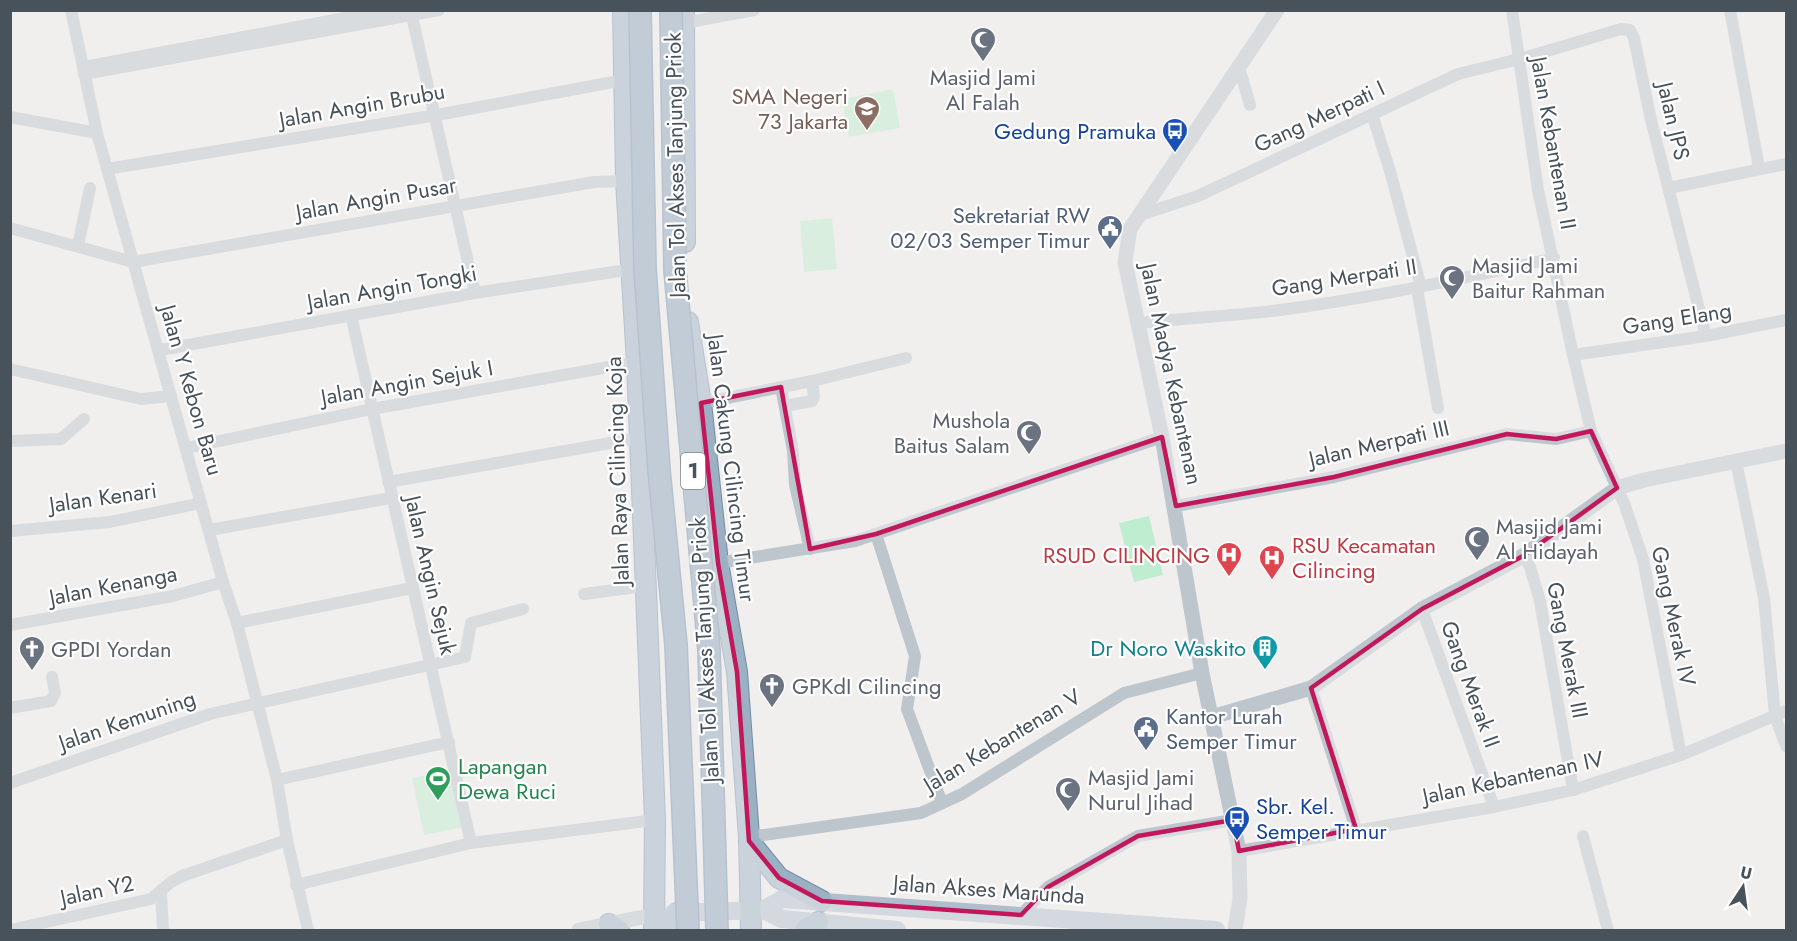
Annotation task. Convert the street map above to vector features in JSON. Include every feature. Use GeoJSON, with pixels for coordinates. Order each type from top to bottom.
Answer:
{"type":"FeatureCollection","features":[{"type":"Feature","properties":{"kind":"highway","name":"Jalan Raya Cilincing Koja"},"geometry":{"type":"LineString","coordinates":[[623,10],[626,181],[637,362],[655,820],[656,925]]}},
{"type":"Feature","properties":{"kind":"highway","name":"Jalan Tol Akses Tanjung Priok"},"geometry":{"type":"LineString","coordinates":[[640,10],[645,269],[658,470],[676,645],[683,922]]}},
{"type":"Feature","properties":{"kind":"highway","name":"Jalan Tol Akses Tanjung Priok"},"geometry":{"type":"LineString","coordinates":[[680,15],[675,270],[709,650],[717,930]]}},
{"type":"Feature","properties":{"kind":"highway","name":"Jalan Cakung Cilincing Timur"},"geometry":{"type":"LineString","coordinates":[[680,15],[688,319],[701,403],[718,563],[737,672],[749,839],[757,910],[751,930]]}},
{"type":"Feature","properties":{"kind":"highway"},"geometry":{"type":"LineString","coordinates":[[749,839],[779,878],[822,901]]}},
{"type":"Feature","properties":{"kind":"highway"},"geometry":{"type":"LineString","coordinates":[[656,925],[683,922]]}},
{"type":"Feature","properties":{"kind":"main road","name":"Jalan Akses Marunda"},"geometry":{"type":"LineString","coordinates":[[683,922],[757,910],[782,899],[1216,930]]}},
{"type":"Feature","properties":{"kind":"main road","name":"Jalan Akses Marunda"},"geometry":{"type":"LineString","coordinates":[[757,910],[811,926],[897,930]]}},
{"type":"Feature","properties":{"kind":"street","name":"Jalan Y Kebon Baru"},"geometry":{"type":"LineString","coordinates":[[71,10],[97,133],[160,350],[223,582],[237,623],[277,780],[286,840]]}},
{"type":"Feature","properties":{"kind":"street"},"geometry":{"type":"LineString","coordinates":[[274,37],[387,10]]}},
{"type":"Feature","properties":{"kind":"street"},"geometry":{"type":"LineString","coordinates":[[680,15],[754,10]]}},
{"type":"Feature","properties":{"kind":"street","name":"Jalan Madya Kebantenan"},"geometry":{"type":"LineString","coordinates":[[1235,930],[1240,898],[1239,851],[1202,673],[1176,507],[1125,262],[1130,229],[1277,10]]}},
{"type":"Feature","properties":{"kind":"street","name":"Jalan Kebantenan II"},"geometry":{"type":"LineString","coordinates":[[1512,10],[1538,190],[1573,355],[1591,431],[1617,488]]}},
{"type":"Feature","properties":{"kind":"street"},"geometry":{"type":"LineString","coordinates":[[1730,10],[1759,168]]}},
{"type":"Feature","properties":{"kind":"street"},"geometry":{"type":"LineString","coordinates":[[84,71],[436,11]]}},
{"type":"Feature","properties":{"kind":"street"},"geometry":{"type":"LineString","coordinates":[[412,14],[437,115],[454,205],[475,293]]}},
{"type":"Feature","properties":{"kind":"street","name":"Jalan JPS"},"geometry":{"type":"LineString","coordinates":[[1518,59],[1621,29],[1630,30],[1634,38],[1651,120],[1706,336]]}},
{"type":"Feature","properties":{"kind":"street","name":"Gang Merpati I"},"geometry":{"type":"LineString","coordinates":[[1140,215],[1198,196],[1458,74],[1518,59]]}},
{"type":"Feature","properties":{"kind":"street"},"geometry":{"type":"LineString","coordinates":[[1239,67],[1250,105]]}},
{"type":"Feature","properties":{"kind":"street","name":"Jalan Angin Brubu"},"geometry":{"type":"LineString","coordinates":[[107,169],[437,115],[624,80]]}},
{"type":"Feature","properties":{"kind":"street"},"geometry":{"type":"LineString","coordinates":[[1372,114],[1390,171],[1419,288],[1438,408]]}},
{"type":"Feature","properties":{"kind":"street"},"geometry":{"type":"LineString","coordinates":[[10,117],[97,133]]}},
{"type":"Feature","properties":{"kind":"street"},"geometry":{"type":"LineString","coordinates":[[1669,188],[1786,164]]}},
{"type":"Feature","properties":{"kind":"street","name":"Jalan Angin Pusar"},"geometry":{"type":"LineString","coordinates":[[134,262],[454,205],[594,182],[626,181]]}},
{"type":"Feature","properties":{"kind":"street"},"geometry":{"type":"LineString","coordinates":[[78,246],[90,188]]}},
{"type":"Feature","properties":{"kind":"street"},"geometry":{"type":"LineString","coordinates":[[10,228],[134,262]]}},
{"type":"Feature","properties":{"kind":"street","name":"Gang Merpati II"},"geometry":{"type":"LineString","coordinates":[[1138,323],[1279,310],[1419,288],[1554,258]]}},
{"type":"Feature","properties":{"kind":"street","name":"Jalan Angin Tongki"},"geometry":{"type":"LineString","coordinates":[[160,350],[475,293],[633,269]]}},
{"type":"Feature","properties":{"kind":"street","name":"Jalan Angin Sejuk"},"geometry":{"type":"LineString","coordinates":[[351,315],[387,482],[471,843]]}},
{"type":"Feature","properties":{"kind":"street","name":"Gang Elang"},"geometry":{"type":"LineString","coordinates":[[1573,355],[1706,336],[1786,320]]}},
{"type":"Feature","properties":{"kind":"street"},"geometry":{"type":"LineString","coordinates":[[701,403],[812,381],[906,358]]}},
{"type":"Feature","properties":{"kind":"street","name":"Jalan Angin Sejuk I"},"geometry":{"type":"LineString","coordinates":[[186,448],[372,409],[637,362]]}},
{"type":"Feature","properties":{"kind":"street"},"geometry":{"type":"LineString","coordinates":[[10,369],[141,399],[171,396]]}},
{"type":"Feature","properties":{"kind":"street"},"geometry":{"type":"LineString","coordinates":[[785,406],[812,401],[814,397],[812,381]]}},
{"type":"Feature","properties":{"kind":"street"},"geometry":{"type":"LineString","coordinates":[[781,387],[793,451],[795,485],[810,549]]}},
{"type":"Feature","properties":{"kind":"street"},"geometry":{"type":"LineString","coordinates":[[10,441],[61,439],[84,419]]}},
{"type":"Feature","properties":{"kind":"street","name":"Jalan Merpati III"},"geometry":{"type":"LineString","coordinates":[[1176,507],[1334,477],[1507,434],[1556,440],[1591,431]]}},
{"type":"Feature","properties":{"kind":"street"},"geometry":{"type":"LineString","coordinates":[[718,563],[810,549],[876,534],[1162,437]]}},
{"type":"Feature","properties":{"kind":"street"},"geometry":{"type":"LineString","coordinates":[[387,482],[639,438]]}},
{"type":"Feature","properties":{"kind":"street"},"geometry":{"type":"LineString","coordinates":[[1212,717],[1311,688],[1422,609],[1523,555],[1617,488],[1644,480],[1786,451]]}},
{"type":"Feature","properties":{"kind":"street"},"geometry":{"type":"LineString","coordinates":[[1737,461],[1764,598],[1786,746]]}},
{"type":"Feature","properties":{"kind":"street","name":"Gang Merak IV"},"geometry":{"type":"LineString","coordinates":[[1617,488],[1643,560],[1681,755]]}},
{"type":"Feature","properties":{"kind":"street"},"geometry":{"type":"LineString","coordinates":[[209,530],[391,498]]}},
{"type":"Feature","properties":{"kind":"street","name":"Jalan Kenari"},"geometry":{"type":"LineString","coordinates":[[10,531],[110,522],[201,503]]}},
{"type":"Feature","properties":{"kind":"street"},"geometry":{"type":"LineString","coordinates":[[876,534],[915,656],[907,709],[942,803]]}},
{"type":"Feature","properties":{"kind":"street","name":"Gang Merak III"},"geometry":{"type":"LineString","coordinates":[[1523,555],[1530,567],[1540,601],[1573,790]]}},
{"type":"Feature","properties":{"kind":"street","name":"Jalan Kenanga"},"geometry":{"type":"LineString","coordinates":[[10,625],[173,596],[223,582]]}},
{"type":"Feature","properties":{"kind":"street"},"geometry":{"type":"LineString","coordinates":[[584,594],[645,586]]}},
{"type":"Feature","properties":{"kind":"street"},"geometry":{"type":"LineString","coordinates":[[237,623],[412,588]]}},
{"type":"Feature","properties":{"kind":"street","name":"Jalan Kemuning"},"geometry":{"type":"LineString","coordinates":[[10,783],[210,714],[465,657],[471,623],[523,609]]}},
{"type":"Feature","properties":{"kind":"street","name":"Gang Merak II"},"geometry":{"type":"LineString","coordinates":[[1422,609],[1494,807]]}},
{"type":"Feature","properties":{"kind":"street","name":"Jalan Kebantenan V"},"geometry":{"type":"LineString","coordinates":[[749,839],[921,813],[962,794],[1124,693],[1202,673]]}},
{"type":"Feature","properties":{"kind":"street"},"geometry":{"type":"LineString","coordinates":[[10,708],[51,701],[55,693],[52,677]]}},
{"type":"Feature","properties":{"kind":"street"},"geometry":{"type":"LineString","coordinates":[[1311,688],[1356,829]]}},
{"type":"Feature","properties":{"kind":"street","name":"Jalan Kebantenan IV"},"geometry":{"type":"LineString","coordinates":[[1239,851],[1494,807],[1573,790],[1681,755],[1781,713]]}},
{"type":"Feature","properties":{"kind":"street"},"geometry":{"type":"LineString","coordinates":[[277,780],[449,742]]}},
{"type":"Feature","properties":{"kind":"street"},"geometry":{"type":"LineString","coordinates":[[296,885],[471,843],[655,820]]}},
{"type":"Feature","properties":{"kind":"street"},"geometry":{"type":"LineString","coordinates":[[1021,915],[1048,887],[1111,849],[1138,836],[1233,820]]}},
{"type":"Feature","properties":{"kind":"street"},"geometry":{"type":"LineString","coordinates":[[1583,836],[1608,930]]}},
{"type":"Feature","properties":{"kind":"street"},"geometry":{"type":"LineString","coordinates":[[286,840],[308,930]]}},
{"type":"Feature","properties":{"kind":"street","name":"Jalan Y2"},"geometry":{"type":"LineString","coordinates":[[10,930],[151,899],[182,876],[286,840]]}},
{"type":"Feature","properties":{"kind":"street"},"geometry":{"type":"LineString","coordinates":[[161,892],[163,930]]}},
{"type":"Feature","properties":{"kind":"street"},"geometry":{"type":"LineString","coordinates":[[579,930],[656,925]]}},
{"type":"Feature","properties":{"kind":"highlighted area"},"geometry":{"type":"Polygon","coordinates":[[[781,387],[810,549],[876,534],[1162,437],[1176,506],[1334,477],[1507,434],[1556,439],[1591,431],[1617,488],[1523,556],[1422,609],[1311,688],[1356,829],[1239,851],[1233,820],[1138,836],[1048,887],[1021,915],[822,901],[779,878],[749,841],[737,672],[718,563],[701,403],[781,387]]]}},
{"type":"Feature","properties":{"kind":"green space"},"geometry":{"type":"Polygon","coordinates":[[[893,89],[900,128],[849,137],[842,99],[893,89]]]}},
{"type":"Feature","properties":{"kind":"green space"},"geometry":{"type":"Polygon","coordinates":[[[832,218],[837,269],[804,272],[800,221],[832,218]]]}},
{"type":"Feature","properties":{"kind":"green space"},"geometry":{"type":"Polygon","coordinates":[[[1149,516],[1163,575],[1134,582],[1119,523],[1149,516]]]}},
{"type":"Feature","properties":{"kind":"green space","name":"Lapangan Dewa Ruci"},"geometry":{"type":"Polygon","coordinates":[[[453,770],[465,827],[424,835],[412,778],[453,770]]]}},
{"type":"Feature","properties":{"kind":"place","name":"Masjid Jami Al Falah"},"geometry":{"type":"Point","coordinates":[983,63]}},
{"type":"Feature","properties":{"kind":"place","name":"SMA Negeri 73 Jakarta"},"geometry":{"type":"Point","coordinates":[867,132]}},
{"type":"Feature","properties":{"kind":"place","name":"Gedung Pramuka"},"geometry":{"type":"Point","coordinates":[1175,154]}},
{"type":"Feature","properties":{"kind":"place","name":"Sekretariat RW 02/03 Semper Timur"},"geometry":{"type":"Point","coordinates":[1110,251]}},
{"type":"Feature","properties":{"kind":"place","name":"Masjid Jami Baitur Rahman"},"geometry":{"type":"Point","coordinates":[1452,301]}},
{"type":"Feature","properties":{"kind":"place","name":"Mushola Baitus Salam"},"geometry":{"type":"Point","coordinates":[1029,456]}},
{"type":"Feature","properties":{"kind":"place","name":"Masjid Jami Al Hidayah"},"geometry":{"type":"Point","coordinates":[1477,562]}},
{"type":"Feature","properties":{"kind":"place","name":"RSUD CILINCING"},"geometry":{"type":"Point","coordinates":[1229,578]}},
{"type":"Feature","properties":{"kind":"place","name":"RSU Kecamatan Cilincing"},"geometry":{"type":"Point","coordinates":[1272,581]}},
{"type":"Feature","properties":{"kind":"place","name":"Dr Noro Waskito"},"geometry":{"type":"Point","coordinates":[1265,671]}},
{"type":"Feature","properties":{"kind":"place","name":"GPDI Yordan"},"geometry":{"type":"Point","coordinates":[32,672]}},
{"type":"Feature","properties":{"kind":"place","name":"GPKdI Cilincing"},"geometry":{"type":"Point","coordinates":[772,709]}},
{"type":"Feature","properties":{"kind":"place","name":"Kantor Lurah Semper Timur"},"geometry":{"type":"Point","coordinates":[1146,752]}},
{"type":"Feature","properties":{"kind":"place","name":"Lapangan Dewa Ruci"},"geometry":{"type":"Point","coordinates":[438,802]}},
{"type":"Feature","properties":{"kind":"place","name":"Masjid Jami Nurul Jihad"},"geometry":{"type":"Point","coordinates":[1068,813]}},
{"type":"Feature","properties":{"kind":"place","name":"Sbr. Kel. Semper Timur"},"geometry":{"type":"Point","coordinates":[1237,842]}}]}
